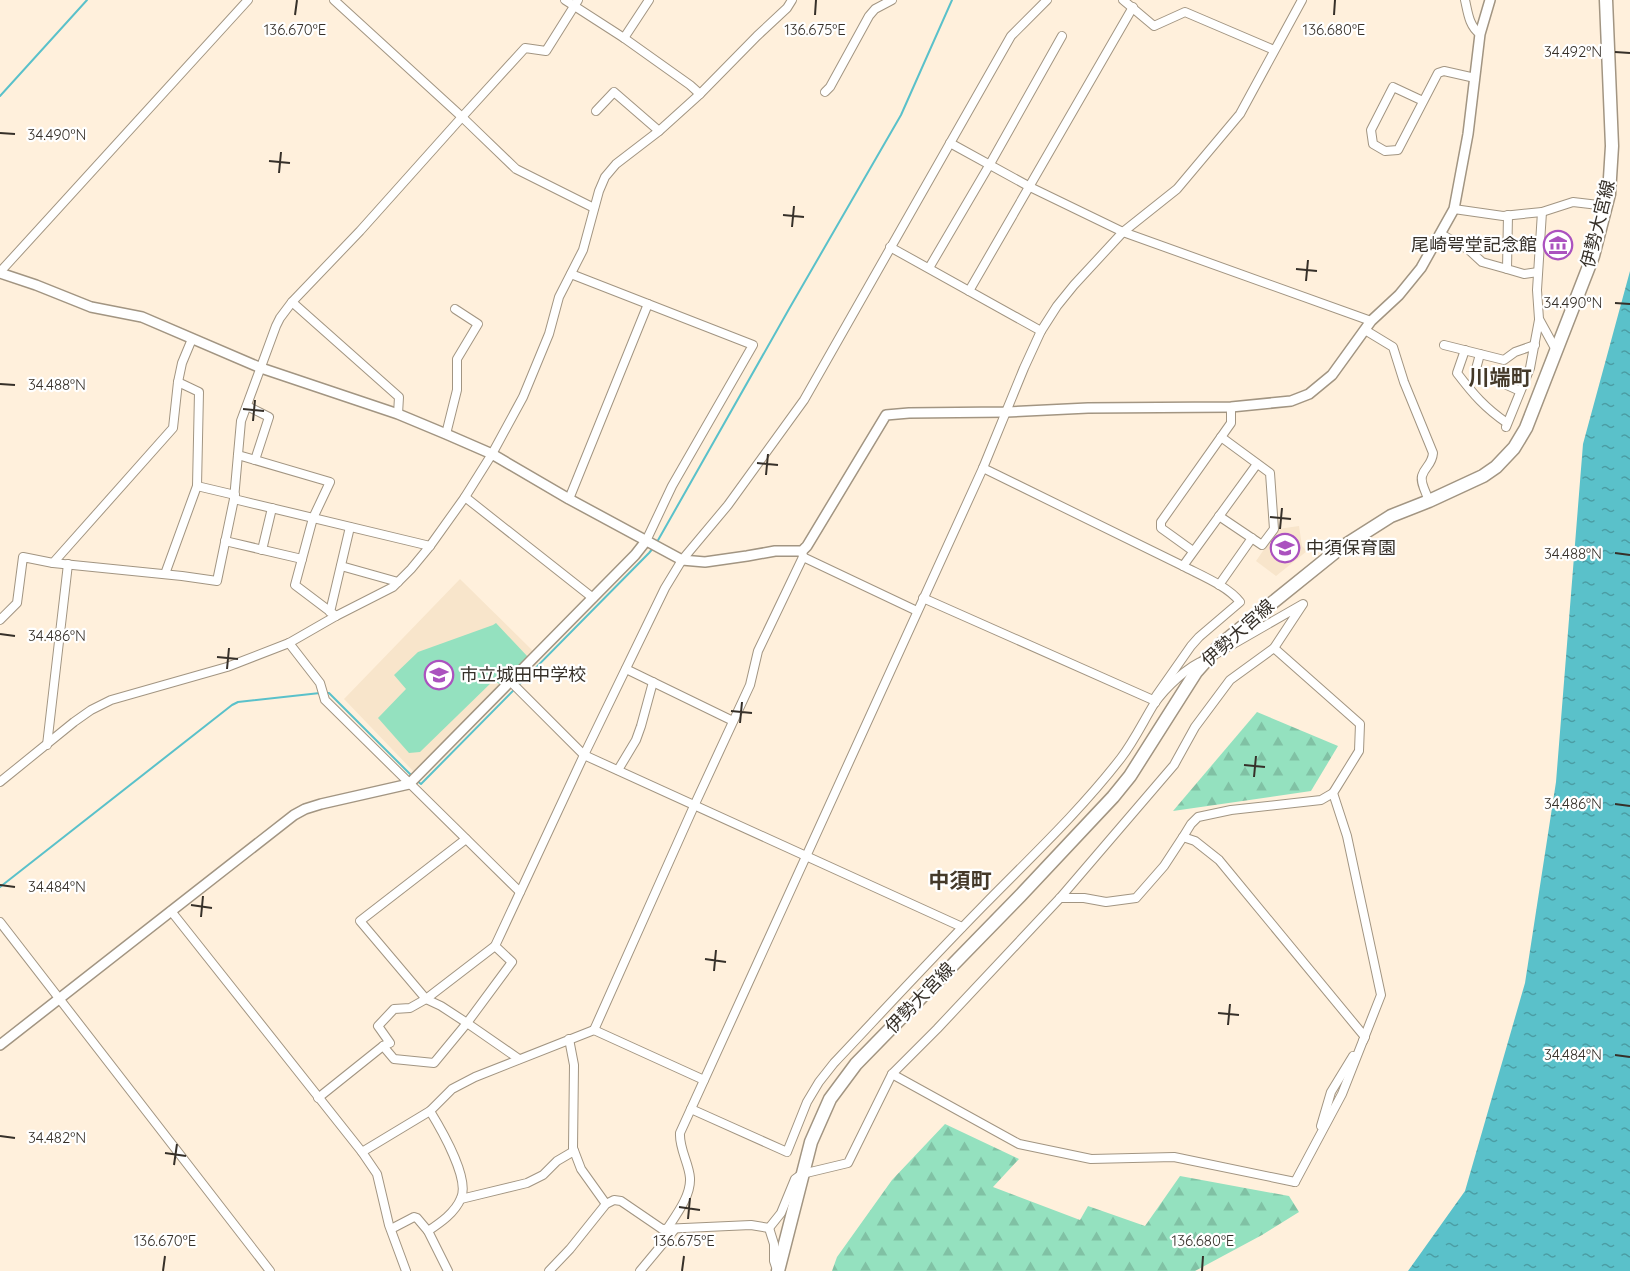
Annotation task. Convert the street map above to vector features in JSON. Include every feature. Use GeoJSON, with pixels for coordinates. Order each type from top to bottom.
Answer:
{"type":"FeatureCollection","features":[{"type":"Feature","properties":{"kind":"main road","name":"伊勢大宮線"},"geometry":{"type":"LineString","coordinates":[[778,1271],[811,1142],[830,1099],[856,1064],[1113,797],[1130,776],[1182,692],[1206,660],[1220,645],[1340,549],[1391,516],[1483,476],[1496,467],[1514,448],[1526,428],[1557,351],[1593,256],[1607,206],[1612,146],[1606,0]]}},
{"type":"Feature","properties":{"kind":"street"},"geometry":{"type":"LineString","coordinates":[[248,0],[0,273],[43,287],[91,307],[142,317],[261,368],[398,414],[446,434],[492,454],[682,560],[705,562],[776,551],[802,554],[917,611]]}},
{"type":"Feature","properties":{"kind":"street"},"geometry":{"type":"LineString","coordinates":[[334,0],[516,169],[594,208]]}},
{"type":"Feature","properties":{"kind":"street"},"geometry":{"type":"LineString","coordinates":[[565,0],[576,3],[690,85],[699,94]]}},
{"type":"Feature","properties":{"kind":"street"},"geometry":{"type":"LineString","coordinates":[[624,38],[649,0]]}},
{"type":"Feature","properties":{"kind":"street"},"geometry":{"type":"LineString","coordinates":[[0,782],[74,722],[111,700],[227,667],[289,643],[333,614],[393,587],[411,570],[465,497],[523,397],[549,334],[559,297],[583,249],[605,177],[616,164],[659,131],[699,94],[782,14],[792,0]]}},
{"type":"Feature","properties":{"kind":"street"},"geometry":{"type":"LineString","coordinates":[[825,92],[830,87],[869,16],[875,9],[892,0]]}},
{"type":"Feature","properties":{"kind":"street"},"geometry":{"type":"LineString","coordinates":[[318,1098],[390,1042],[378,1026],[394,1009],[410,1008],[426,999],[495,945],[665,588],[682,560],[728,505],[804,399],[1011,36],[1047,0]]}},
{"type":"Feature","properties":{"kind":"street"},"geometry":{"type":"LineString","coordinates":[[1123,0],[1154,26],[1185,12],[1274,50]]}},
{"type":"Feature","properties":{"kind":"street"},"geometry":{"type":"LineString","coordinates":[[640,1271],[671,1229],[689,1191],[690,1177],[680,1142],[680,1133],[982,468],[1023,368],[1041,331],[1074,285],[1123,232],[1177,189],[1240,114],[1302,0]]}},
{"type":"Feature","properties":{"kind":"street"},"geometry":{"type":"LineString","coordinates":[[1465,0],[1470,21],[1480,34]]}},
{"type":"Feature","properties":{"kind":"street"},"geometry":{"type":"LineString","coordinates":[[594,1030],[693,806],[750,685],[758,651],[802,554],[886,415],[1088,408],[1231,407],[1291,400],[1309,394],[1332,375],[1371,321],[1399,295],[1421,268],[1454,209],[1468,134],[1480,34],[1491,0]]}},
{"type":"Feature","properties":{"kind":"street"},"geometry":{"type":"LineString","coordinates":[[0,620],[17,603],[23,557],[53,563],[217,581],[235,497],[241,421],[276,326],[292,303],[525,48],[546,51],[576,3]]}},
{"type":"Feature","properties":{"kind":"street"},"geometry":{"type":"LineString","coordinates":[[969,291],[1133,7]]}},
{"type":"Feature","properties":{"kind":"street"},"geometry":{"type":"LineString","coordinates":[[929,268],[1062,36]]}},
{"type":"Feature","properties":{"kind":"street"},"geometry":{"type":"LineString","coordinates":[[1423,101],[1393,87],[1371,130],[1373,144],[1385,151],[1398,150],[1438,73],[1444,71],[1475,78]]}},
{"type":"Feature","properties":{"kind":"street"},"geometry":{"type":"LineString","coordinates":[[596,111],[614,92],[659,131]]}},
{"type":"Feature","properties":{"kind":"street"},"geometry":{"type":"LineString","coordinates":[[950,143],[1030,187],[1123,232],[1371,321]]}},
{"type":"Feature","properties":{"kind":"street"},"geometry":{"type":"LineString","coordinates":[[1454,209],[1508,215],[1542,212],[1574,202],[1607,206]]}},
{"type":"Feature","properties":{"kind":"street"},"geometry":{"type":"LineString","coordinates":[[1465,350],[1456,374],[1478,400],[1507,425],[1530,368],[1535,345],[1539,319],[1537,291],[1542,212]]}},
{"type":"Feature","properties":{"kind":"street"},"geometry":{"type":"LineString","coordinates":[[1507,269],[1508,215]]}},
{"type":"Feature","properties":{"kind":"street"},"geometry":{"type":"LineString","coordinates":[[1441,234],[1469,250],[1482,262],[1524,274],[1538,272]]}},
{"type":"Feature","properties":{"kind":"street"},"geometry":{"type":"LineString","coordinates":[[890,247],[1041,331]]}},
{"type":"Feature","properties":{"kind":"street"},"geometry":{"type":"LineString","coordinates":[[0,1045],[294,815],[321,804],[412,781],[648,542],[672,486],[753,345],[571,274]]}},
{"type":"Feature","properties":{"kind":"street"},"geometry":{"type":"LineString","coordinates":[[292,303],[399,397],[398,414]]}},
{"type":"Feature","properties":{"kind":"street"},"geometry":{"type":"LineString","coordinates":[[569,499],[648,304]]}},
{"type":"Feature","properties":{"kind":"street"},"geometry":{"type":"LineString","coordinates":[[446,434],[457,390],[457,359],[478,324],[455,309]]}},
{"type":"Feature","properties":{"kind":"street"},"geometry":{"type":"LineString","coordinates":[[1539,319],[1557,351]]}},
{"type":"Feature","properties":{"kind":"street"},"geometry":{"type":"LineString","coordinates":[[1365,330],[1393,347],[1404,382],[1433,453],[1433,461],[1422,476],[1429,501]]}},
{"type":"Feature","properties":{"kind":"street"},"geometry":{"type":"LineString","coordinates":[[53,563],[173,428],[182,363],[192,339]]}},
{"type":"Feature","properties":{"kind":"street"},"geometry":{"type":"LineString","coordinates":[[1444,345],[1504,360],[1515,352],[1535,345]]}},
{"type":"Feature","properties":{"kind":"street"},"geometry":{"type":"LineString","coordinates":[[1480,354],[1476,369],[1520,391]]}},
{"type":"Feature","properties":{"kind":"street"},"geometry":{"type":"LineString","coordinates":[[165,574],[196,486],[199,392],[178,382]]}},
{"type":"Feature","properties":{"kind":"street"},"geometry":{"type":"LineString","coordinates":[[247,406],[269,417],[255,460]]}},
{"type":"Feature","properties":{"kind":"street"},"geometry":{"type":"LineString","coordinates":[[1193,551],[1161,528],[1161,522],[1231,423],[1231,407]]}},
{"type":"Feature","properties":{"kind":"street"},"geometry":{"type":"LineString","coordinates":[[1219,516],[1262,545],[1274,529],[1270,473],[1221,437]]}},
{"type":"Feature","properties":{"kind":"street"},"geometry":{"type":"LineString","coordinates":[[238,455],[330,482],[313,518],[295,585],[333,614]]}},
{"type":"Feature","properties":{"kind":"street"},"geometry":{"type":"LineString","coordinates":[[1182,566],[1257,464]]}},
{"type":"Feature","properties":{"kind":"street"},"geometry":{"type":"LineString","coordinates":[[691,1109],[787,1152],[807,1102],[834,1063],[962,927],[1074,813],[1122,757],[1143,726],[1154,702],[1198,637],[1240,602],[1218,585],[1182,566],[982,468]]}},
{"type":"Feature","properties":{"kind":"street"},"geometry":{"type":"LineString","coordinates":[[196,486],[272,508],[430,546]]}},
{"type":"Feature","properties":{"kind":"street"},"geometry":{"type":"LineString","coordinates":[[465,497],[593,598]]}},
{"type":"Feature","properties":{"kind":"street"},"geometry":{"type":"LineString","coordinates":[[261,550],[272,508]]}},
{"type":"Feature","properties":{"kind":"street"},"geometry":{"type":"LineString","coordinates":[[333,614],[340,566],[350,527]]}},
{"type":"Feature","properties":{"kind":"street"},"geometry":{"type":"LineString","coordinates":[[1218,585],[1252,538]]}},
{"type":"Feature","properties":{"kind":"street"},"geometry":{"type":"LineString","coordinates":[[225,541],[302,560]]}},
{"type":"Feature","properties":{"kind":"street"},"geometry":{"type":"LineString","coordinates":[[47,745],[68,564]]}},
{"type":"Feature","properties":{"kind":"street"},"geometry":{"type":"LineString","coordinates":[[340,566],[398,582]]}},
{"type":"Feature","properties":{"kind":"street"},"geometry":{"type":"LineString","coordinates":[[923,598],[1154,702]]}},
{"type":"Feature","properties":{"kind":"street"},"geometry":{"type":"LineString","coordinates":[[769,1228],[781,1213],[795,1179],[802,1174],[848,1163],[892,1074],[1060,898],[1174,765],[1195,727],[1230,680],[1274,648],[1303,604],[1206,660],[1194,664],[1154,702]]}},
{"type":"Feature","properties":{"kind":"street"},"geometry":{"type":"LineString","coordinates":[[289,643],[320,683],[325,700],[412,781],[466,839],[520,891]]}},
{"type":"Feature","properties":{"kind":"street"},"geometry":{"type":"LineString","coordinates":[[1060,898],[1084,898],[1107,902],[1137,898],[1164,866],[1198,817],[1231,810],[1322,800],[1333,793],[1359,751],[1360,724],[1274,648]]}},
{"type":"Feature","properties":{"kind":"street"},"geometry":{"type":"LineString","coordinates":[[626,669],[733,721]]}},
{"type":"Feature","properties":{"kind":"street"},"geometry":{"type":"LineString","coordinates":[[512,682],[584,754],[693,806],[962,927]]}},
{"type":"Feature","properties":{"kind":"street"},"geometry":{"type":"LineString","coordinates":[[618,770],[642,726],[653,682]]}},
{"type":"Feature","properties":{"kind":"street"},"geometry":{"type":"LineString","coordinates":[[892,1074],[1019,1144],[1091,1159],[1174,1156],[1295,1182],[1317,1142],[1331,1092],[1365,1037],[1381,995],[1347,836],[1333,793]]}},
{"type":"Feature","properties":{"kind":"street"},"geometry":{"type":"LineString","coordinates":[[1184,837],[1195,841],[1219,860],[1365,1037]]}},
{"type":"Feature","properties":{"kind":"street"},"geometry":{"type":"LineString","coordinates":[[466,839],[360,921],[426,999],[441,1006],[519,1059]]}},
{"type":"Feature","properties":{"kind":"street"},"geometry":{"type":"LineString","coordinates":[[171,911],[377,1174],[391,1229],[406,1271]]}},
{"type":"Feature","properties":{"kind":"street"},"geometry":{"type":"LineString","coordinates":[[0,922],[270,1271]]}},
{"type":"Feature","properties":{"kind":"street"},"geometry":{"type":"LineString","coordinates":[[383,1046],[394,1059],[434,1063],[512,962],[495,945]]}},
{"type":"Feature","properties":{"kind":"street"},"geometry":{"type":"LineString","coordinates":[[362,1152],[430,1111],[452,1089],[475,1077],[594,1030],[704,1080]]}},
{"type":"Feature","properties":{"kind":"street"},"geometry":{"type":"LineString","coordinates":[[569,1039],[574,1065],[573,1149],[581,1169],[606,1204]]}},
{"type":"Feature","properties":{"kind":"street"},"geometry":{"type":"LineString","coordinates":[[428,1231],[447,1218],[461,1199],[464,1186],[447,1140],[430,1111]]}},
{"type":"Feature","properties":{"kind":"street"},"geometry":{"type":"LineString","coordinates":[[461,1199],[527,1183],[543,1175],[556,1161],[574,1151]]}},
{"type":"Feature","properties":{"kind":"street"},"geometry":{"type":"LineString","coordinates":[[549,1271],[606,1204],[614,1200],[621,1201],[662,1229],[751,1225],[769,1228]]}},
{"type":"Feature","properties":{"kind":"street"},"geometry":{"type":"LineString","coordinates":[[391,1229],[414,1216],[417,1218],[428,1231],[448,1271]]}},
{"type":"Feature","properties":{"kind":"street"},"geometry":{"type":"LineString","coordinates":[[769,1228],[774,1244],[774,1261],[778,1271]]}},
{"type":"Feature","properties":{"kind":"shaded area","name":"中須保育園"},"geometry":{"type":"Polygon","coordinates":[[[1299,526],[1302,546],[1307,551],[1276,576],[1256,561],[1278,529],[1299,526]]]}},
{"type":"Feature","properties":{"kind":"shaded area","name":"市立城田中学校"},"geometry":{"type":"Polygon","coordinates":[[[460,579],[534,652],[414,772],[344,699],[460,579]]]}},
{"type":"Feature","properties":{"kind":"green space"},"geometry":{"type":"Polygon","coordinates":[[[496,623],[528,657],[499,684],[494,680],[420,752],[409,753],[378,718],[406,689],[394,675],[418,652],[496,623]]]}},
{"type":"Feature","properties":{"kind":"green space"},"geometry":{"type":"Polygon","coordinates":[[[1257,712],[1338,746],[1311,791],[1173,811],[1257,712]]]}},
{"type":"Feature","properties":{"kind":"green space"},"geometry":{"type":"Polygon","coordinates":[[[945,1124],[1019,1159],[993,1187],[1080,1220],[1088,1206],[1145,1226],[1180,1176],[1289,1196],[1299,1212],[1195,1271],[832,1271],[837,1257],[892,1180],[945,1124]]]}},
{"type":"Feature","properties":{"kind":"water"},"geometry":{"type":"Polygon","coordinates":[[[1630,271],[1630,1271],[1408,1271],[1465,1191],[1525,983],[1556,782],[1583,444],[1630,271]]]}},
{"type":"Feature","properties":{"kind":"waterway"},"geometry":{"type":"LineString","coordinates":[[0,96],[87,0]]}},
{"type":"Feature","properties":{"kind":"waterway"},"geometry":{"type":"LineString","coordinates":[[657,542],[901,115],[952,0]]}},
{"type":"Feature","properties":{"kind":"waterway"},"geometry":{"type":"LineString","coordinates":[[416,780],[421,784],[654,547]]}},
{"type":"Feature","properties":{"kind":"waterway"},"geometry":{"type":"LineString","coordinates":[[0,887],[232,705],[238,702],[320,693]]}},
{"type":"Feature","properties":{"kind":"waterway"},"geometry":{"type":"LineString","coordinates":[[326,693],[329,693],[412,776]]}},
{"type":"Feature","properties":{"kind":"place","name":"尾崎咢堂記念館"},"geometry":{"type":"Point","coordinates":[1558,245]}},
{"type":"Feature","properties":{"kind":"place","name":"中須保育園"},"geometry":{"type":"Point","coordinates":[1285,548]}},
{"type":"Feature","properties":{"kind":"place","name":"市立城田中学校"},"geometry":{"type":"Point","coordinates":[439,675]}},
{"type":"Feature","properties":{"kind":"district","name":"川端町"},"geometry":{"type":"Point","coordinates":[1500,378]}},
{"type":"Feature","properties":{"kind":"district","name":"中須町"},"geometry":{"type":"Point","coordinates":[960,881]}}]}
